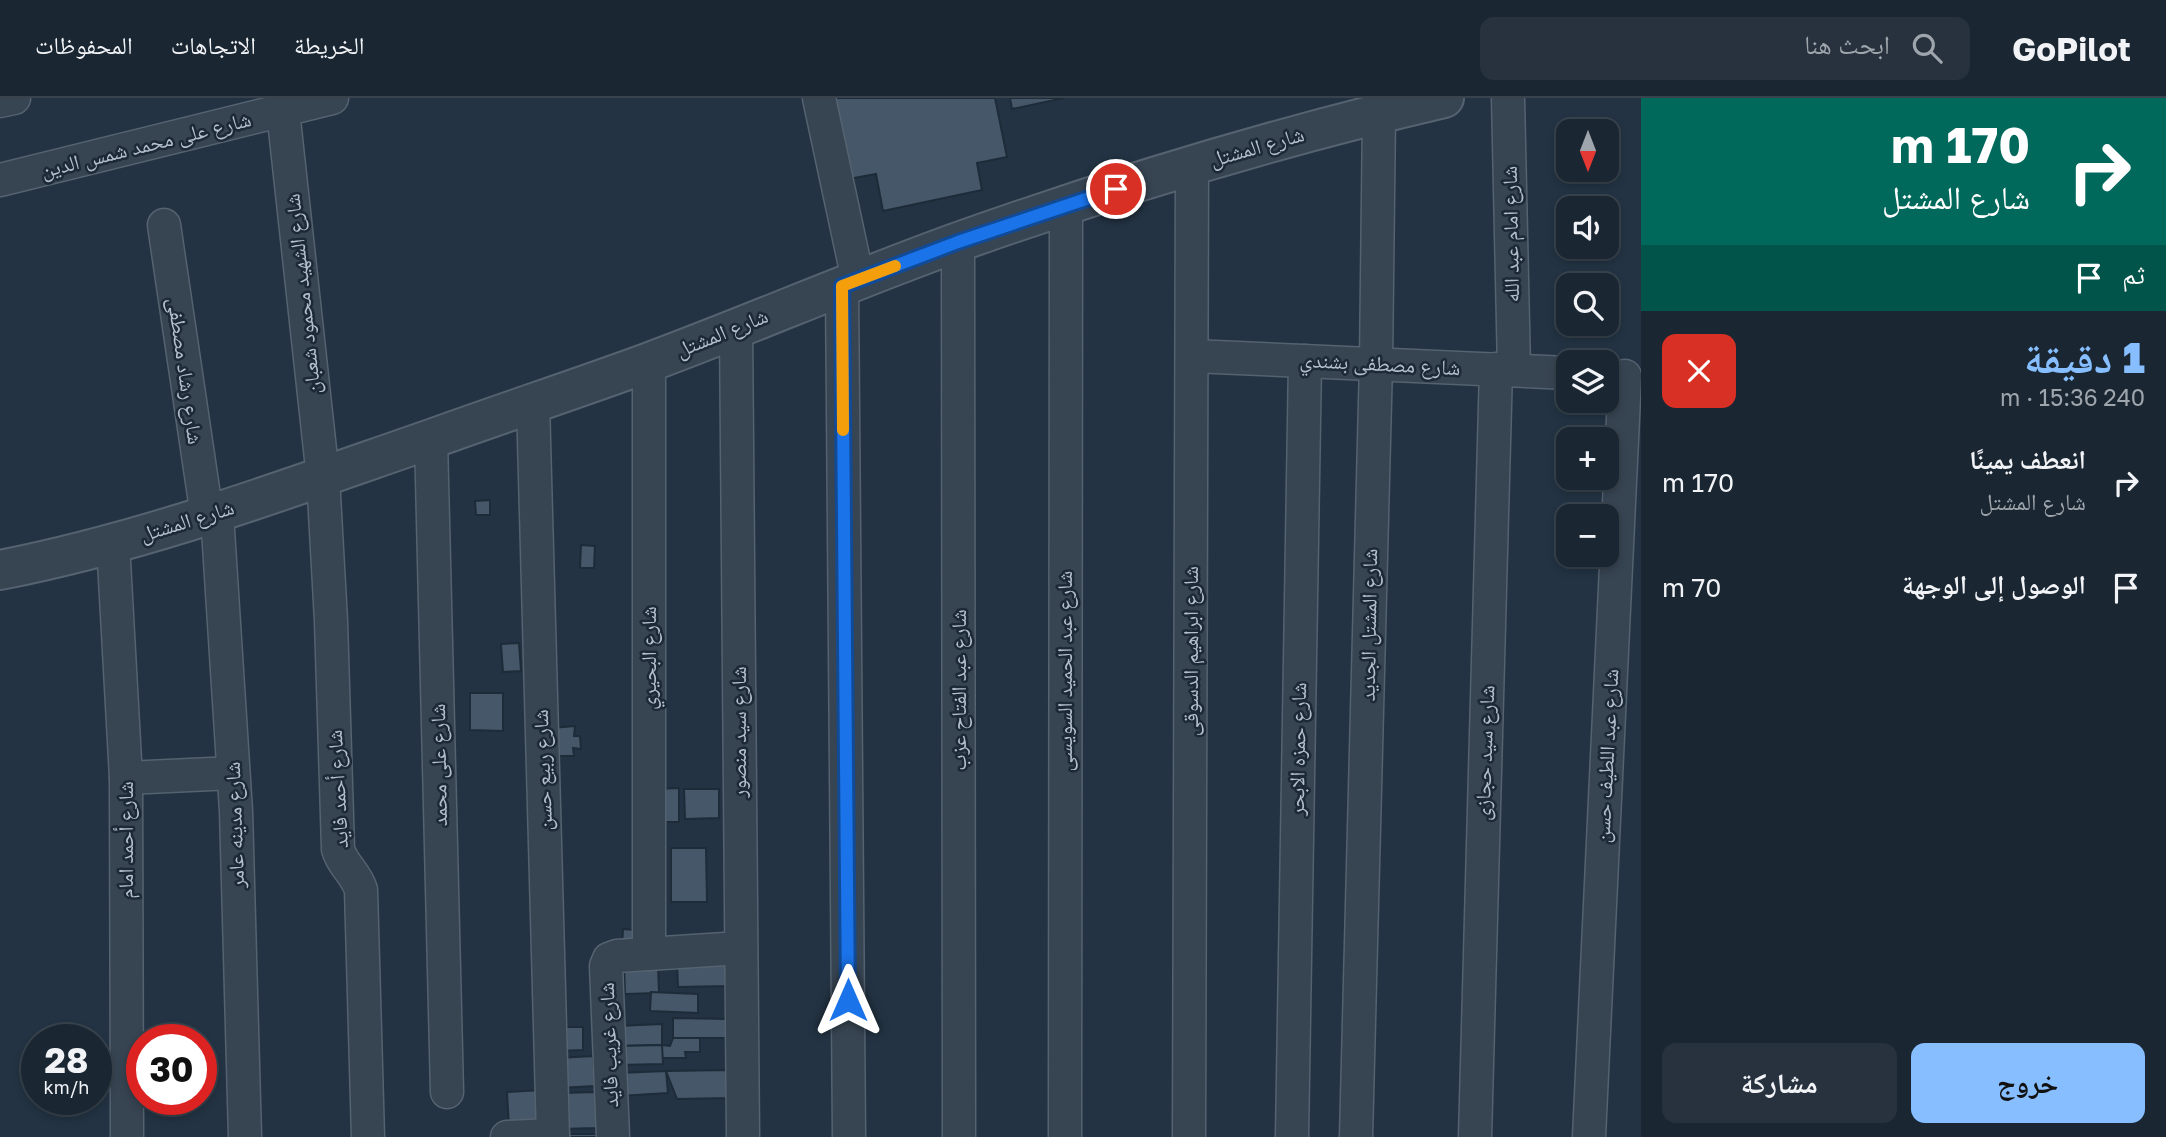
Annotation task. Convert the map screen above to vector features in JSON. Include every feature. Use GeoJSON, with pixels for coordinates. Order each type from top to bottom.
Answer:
{"type":"FeatureCollection","features":[{"type":"Feature","properties":{"kind":"street"},"geometry":{"type":"LineString","coordinates":[[0,101],[14,98]]}},
{"type":"Feature","properties":{"kind":"street","name":"شارع على محمد شمس الدين"},"geometry":{"type":"LineString","coordinates":[[0,180],[332,98]]}},
{"type":"Feature","properties":{"kind":"street"},"geometry":{"type":"LineString","coordinates":[[819,98],[850,283],[849,1137]]}},
{"type":"Feature","properties":{"kind":"street","name":"شارع المشتل"},"geometry":{"type":"LineString","coordinates":[[0,570],[41,562],[212,515],[323,477],[649,362],[958,242],[1066,205],[1192,165],[1379,113],[1444,98]]}},
{"type":"Feature","properties":{"kind":"street","name":"شارع امام عبد الله"},"geometry":{"type":"LineString","coordinates":[[1505,370],[1508,98]]}},
{"type":"Feature","properties":{"kind":"street","name":"شارع الشهيد محمود شعبان"},"geometry":{"type":"LineString","coordinates":[[283,111],[323,477]]}},
{"type":"Feature","properties":{"kind":"street","name":"شارع المشتل الجديد"},"geometry":{"type":"LineString","coordinates":[[1356,1137],[1376,363],[1379,113]]}},
{"type":"Feature","properties":{"kind":"street","name":"شارع ابراهيم الدسوقى"},"geometry":{"type":"LineString","coordinates":[[1189,1137],[1192,165]]}},
{"type":"Feature","properties":{"kind":"street","name":"شارع عبد الحميد السويسى"},"geometry":{"type":"LineString","coordinates":[[1065,1137],[1066,205]]}},
{"type":"Feature","properties":{"kind":"street","name":"شارع رشاد مصطفى"},"geometry":{"type":"LineString","coordinates":[[164,225],[212,515]]}},
{"type":"Feature","properties":{"kind":"street","name":"شارع عبد الفتاح عزب"},"geometry":{"type":"LineString","coordinates":[[958,242],[960,1137]]}},
{"type":"Feature","properties":{"kind":"street","name":"شارع سيد منصور"},"geometry":{"type":"LineString","coordinates":[[736,328],[743,1137]]}},
{"type":"Feature","properties":{"kind":"street","name":"شارع مصطفى بشندي"},"geometry":{"type":"LineString","coordinates":[[1193,356],[1556,372]]}},
{"type":"Feature","properties":{"kind":"street","name":"شارع حمزه الابحر"},"geometry":{"type":"LineString","coordinates":[[1292,1137],[1305,361]]}},
{"type":"Feature","properties":{"kind":"street","name":"شارع البحيري"},"geometry":{"type":"LineString","coordinates":[[649,362],[649,954]]}},
{"type":"Feature","properties":{"kind":"street","name":"شارع سيد حجازى"},"geometry":{"type":"LineString","coordinates":[[1475,1137],[1505,370]]}},
{"type":"Feature","properties":{"kind":"street","name":"شارع عبد اللطيف حسن"},"geometry":{"type":"LineString","coordinates":[[1589,1137],[1624,376]]}},
{"type":"Feature","properties":{"kind":"street","name":"شارع ربيع حسن"},"geometry":{"type":"LineString","coordinates":[[533,403],[553,1136]]}},
{"type":"Feature","properties":{"kind":"street","name":"شارع على محمد"},"geometry":{"type":"LineString","coordinates":[[431,439],[447,1092]]}},
{"type":"Feature","properties":{"kind":"street","name":"شارع أحمد فايد"},"geometry":{"type":"LineString","coordinates":[[323,477],[331,621],[338,849],[340,856],[358,880],[361,890],[368,1137]]}},
{"type":"Feature","properties":{"kind":"street","name":"شارع مدينه عامر"},"geometry":{"type":"LineString","coordinates":[[212,515],[233,773],[245,1137]]}},
{"type":"Feature","properties":{"kind":"street","name":"شارع أحمد امام"},"geometry":{"type":"LineString","coordinates":[[113,543],[126,778],[127,1137]]}},
{"type":"Feature","properties":{"kind":"street"},"geometry":{"type":"LineString","coordinates":[[126,778],[233,773]]}},
{"type":"Feature","properties":{"kind":"street","name":"شارع غريب فايد"},"geometry":{"type":"LineString","coordinates":[[613,1137],[609,959],[617,956],[740,948]]}},
{"type":"Feature","properties":{"kind":"street"},"geometry":{"type":"LineString","coordinates":[[507,1137],[553,1136]]}},
{"type":"Feature","properties":{"kind":"building"},"geometry":{"type":"Polygon","coordinates":[[[825,98],[995,98],[1007,157],[977,163],[982,190],[883,211],[876,174],[843,180],[825,98]]]}},
{"type":"Feature","properties":{"kind":"building"},"geometry":{"type":"Polygon","coordinates":[[[1010,98],[1064,98],[1012,109],[1010,98]]]}},
{"type":"Feature","properties":{"kind":"building"},"geometry":{"type":"Polygon","coordinates":[[[490,500],[490,515],[476,515],[475,501],[490,500]]]}},
{"type":"Feature","properties":{"kind":"building"},"geometry":{"type":"Polygon","coordinates":[[[581,545],[595,546],[594,568],[580,568],[581,545]]]}},
{"type":"Feature","properties":{"kind":"building"},"geometry":{"type":"Polygon","coordinates":[[[519,643],[521,671],[503,672],[501,644],[519,643]]]}},
{"type":"Feature","properties":{"kind":"building"},"geometry":{"type":"Polygon","coordinates":[[[470,693],[503,693],[503,731],[470,730],[470,693]]]}},
{"type":"Feature","properties":{"kind":"building"},"geometry":{"type":"Polygon","coordinates":[[[575,726],[574,736],[580,736],[581,749],[573,748],[574,756],[550,756],[551,728],[575,726]]]}},
{"type":"Feature","properties":{"kind":"building"},"geometry":{"type":"Polygon","coordinates":[[[679,788],[679,822],[656,822],[655,789],[679,788]]]}},
{"type":"Feature","properties":{"kind":"building"},"geometry":{"type":"Polygon","coordinates":[[[684,789],[719,789],[719,818],[685,819],[684,789]]]}},
{"type":"Feature","properties":{"kind":"building"},"geometry":{"type":"Polygon","coordinates":[[[671,848],[706,848],[707,902],[671,902],[671,848]]]}},
{"type":"Feature","properties":{"kind":"building"},"geometry":{"type":"Polygon","coordinates":[[[623,929],[636,930],[635,949],[622,948],[623,929]]]}},
{"type":"Feature","properties":{"kind":"building"},"geometry":{"type":"Polygon","coordinates":[[[726,963],[727,986],[678,987],[677,964],[726,963]]]}},
{"type":"Feature","properties":{"kind":"building"},"geometry":{"type":"Polygon","coordinates":[[[658,964],[659,993],[625,994],[624,965],[658,964]]]}},
{"type":"Feature","properties":{"kind":"building"},"geometry":{"type":"Polygon","coordinates":[[[651,992],[698,994],[698,1013],[650,1011],[651,992]]]}},
{"type":"Feature","properties":{"kind":"building"},"geometry":{"type":"Polygon","coordinates":[[[673,1018],[728,1019],[728,1038],[673,1038],[673,1018]]]}},
{"type":"Feature","properties":{"kind":"building"},"geometry":{"type":"Polygon","coordinates":[[[662,1024],[662,1045],[618,1046],[617,1026],[662,1024]]]}},
{"type":"Feature","properties":{"kind":"building"},"geometry":{"type":"Polygon","coordinates":[[[558,1027],[583,1027],[583,1050],[558,1051],[558,1027]]]}},
{"type":"Feature","properties":{"kind":"building"},"geometry":{"type":"Polygon","coordinates":[[[673,1038],[700,1038],[700,1052],[685,1052],[686,1058],[662,1058],[662,1045],[670,1046],[673,1038]]]}},
{"type":"Feature","properties":{"kind":"building"},"geometry":{"type":"Polygon","coordinates":[[[662,1045],[663,1064],[618,1065],[618,1046],[662,1045]]]}},
{"type":"Feature","properties":{"kind":"building"},"geometry":{"type":"Polygon","coordinates":[[[593,1056],[595,1086],[559,1088],[558,1058],[593,1056]]]}},
{"type":"Feature","properties":{"kind":"building"},"geometry":{"type":"Polygon","coordinates":[[[730,1070],[731,1098],[677,1099],[666,1071],[730,1070]]]}},
{"type":"Feature","properties":{"kind":"building"},"geometry":{"type":"Polygon","coordinates":[[[666,1071],[668,1093],[619,1096],[618,1073],[666,1071]]]}},
{"type":"Feature","properties":{"kind":"building"},"geometry":{"type":"Polygon","coordinates":[[[541,1090],[543,1127],[509,1128],[507,1092],[541,1090]]]}},
{"type":"Feature","properties":{"kind":"building"},"geometry":{"type":"Polygon","coordinates":[[[597,1092],[598,1128],[560,1129],[560,1093],[597,1092]]]}},
{"type":"Feature","properties":{"kind":"building"},"geometry":{"type":"Polygon","coordinates":[[[561,1134],[602,1134],[602,1137],[561,1137],[561,1134]]]}},
{"type":"Feature","properties":{"kind":"slow traffic"},"geometry":{"type":"LineString","coordinates":[[843,430],[842,286],[895,266]]}},
{"type":"Feature","properties":{"kind":"route"},"geometry":{"type":"LineString","coordinates":[[848,1000],[842,286],[958,242],[1116,189]]}}]}
